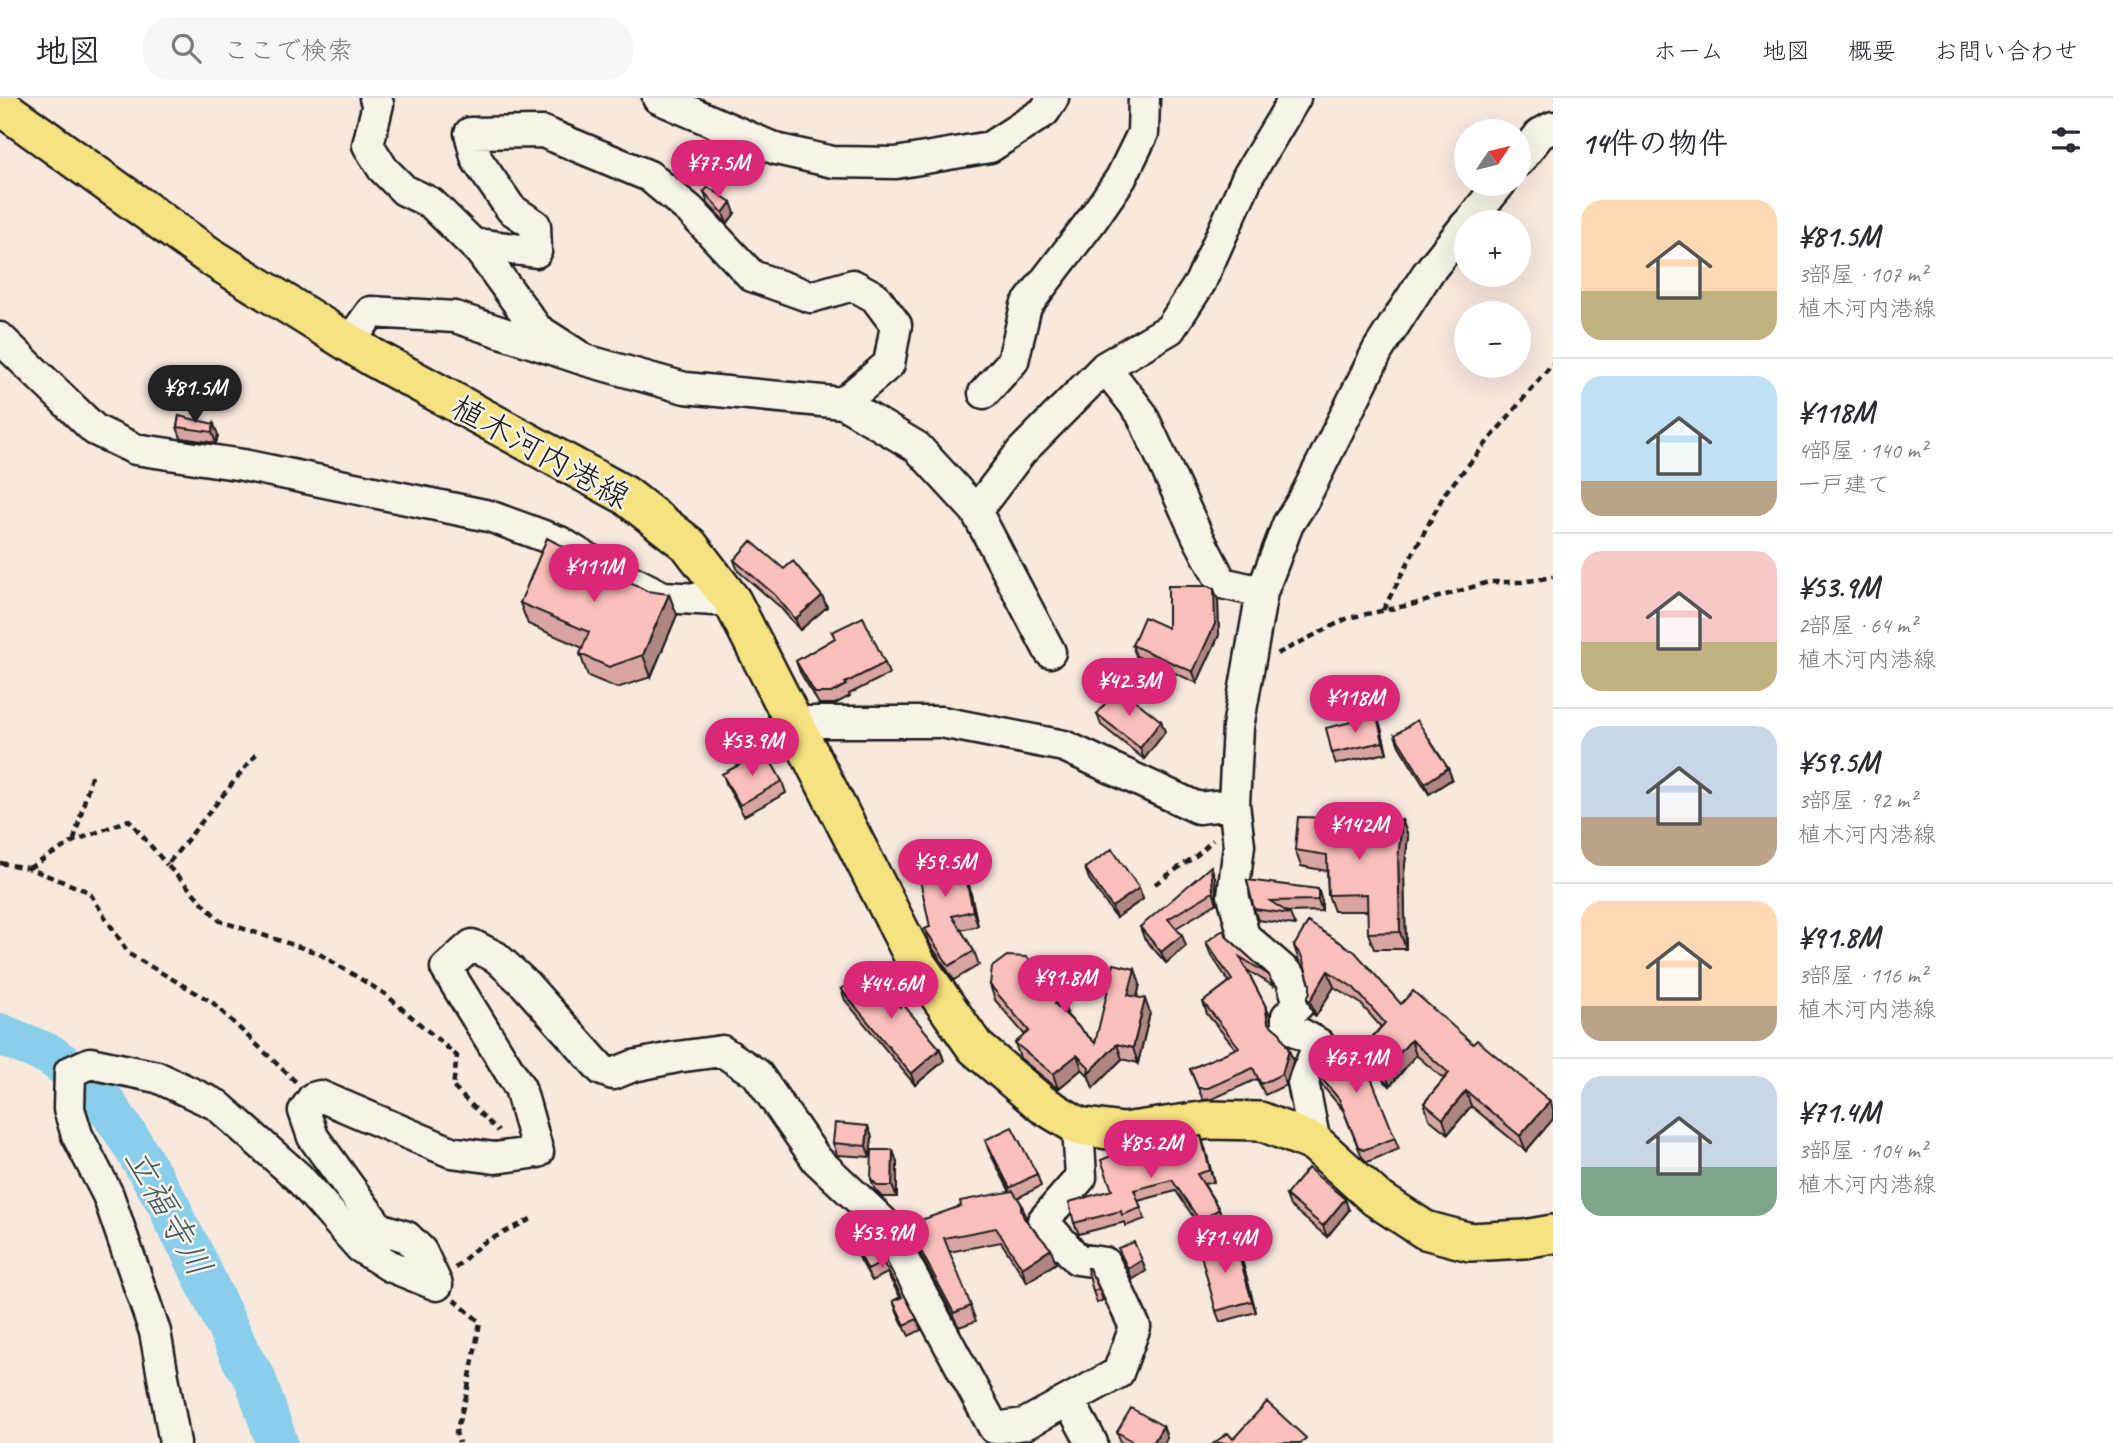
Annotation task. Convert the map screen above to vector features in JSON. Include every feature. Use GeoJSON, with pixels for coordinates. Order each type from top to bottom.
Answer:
{"type":"FeatureCollection","features":[{"type":"Feature","properties":{"kind":"main road","name":"植木河内港線"},"geometry":{"type":"LineString","coordinates":[[0,106],[208,255],[349,343],[625,495],[689,545],[732,601],[916,964],[975,1047],[1042,1104],[1078,1126],[1123,1132],[1208,1121],[1260,1121],[1315,1143],[1376,1198],[1425,1230],[1470,1242],[1524,1240],[1553,1234]]}},
{"type":"Feature","properties":{"kind":"street"},"geometry":{"type":"LineString","coordinates":[[375,98],[378,104],[368,145],[383,169],[404,190],[431,203],[480,251],[537,329],[585,360]]}},
{"type":"Feature","properties":{"kind":"street"},"geometry":{"type":"LineString","coordinates":[[658,98],[776,149],[832,162],[858,163],[896,163],[990,147],[1044,111],[1054,98]]}},
{"type":"Feature","properties":{"kind":"street"},"geometry":{"type":"LineString","coordinates":[[984,393],[1013,361],[1026,306],[1121,178],[1143,133],[1144,98]]}},
{"type":"Feature","properties":{"kind":"street"},"geometry":{"type":"LineString","coordinates":[[976,510],[1021,452],[1105,367],[1170,329],[1200,283],[1248,176],[1295,98]]}},
{"type":"Feature","properties":{"kind":"street"},"geometry":{"type":"LineString","coordinates":[[1531,145],[1540,134],[1553,127]]}},
{"type":"Feature","properties":{"kind":"street"},"geometry":{"type":"LineString","coordinates":[[480,251],[485,245],[536,251],[535,225],[511,209],[477,160],[470,133],[543,132],[588,150],[649,176],[690,210],[752,276],[811,297],[853,285],[875,297],[896,325],[889,364],[843,403]]}},
{"type":"Feature","properties":{"kind":"street"},"geometry":{"type":"LineString","coordinates":[[1479,210],[1490,196]]}},
{"type":"Feature","properties":{"kind":"street"},"geometry":{"type":"LineString","coordinates":[[1315,1143],[1303,1082],[1319,1044],[1287,1026],[1287,1016],[1299,1004],[1291,977],[1244,936],[1233,895],[1239,845],[1234,804],[1238,727],[1262,592],[1288,524],[1304,499],[1378,350],[1427,274],[1454,241]]}},
{"type":"Feature","properties":{"kind":"street"},"geometry":{"type":"LineString","coordinates":[[349,343],[371,312],[455,317],[585,360],[685,388],[843,403],[917,447],[976,510],[1050,652]]}},
{"type":"Feature","properties":{"kind":"street"},"geometry":{"type":"LineString","coordinates":[[0,338],[95,430],[135,449],[243,464],[489,516],[560,542],[663,597],[732,601]]}},
{"type":"Feature","properties":{"kind":"street"},"geometry":{"type":"LineString","coordinates":[[1105,367],[1141,414],[1222,583],[1262,592]]}},
{"type":"Feature","properties":{"kind":"street"},"geometry":{"type":"LineString","coordinates":[[793,722],[941,722],[1064,746],[1198,808],[1234,804]]}},
{"type":"Feature","properties":{"kind":"street"},"geometry":{"type":"LineString","coordinates":[[437,1285],[421,1251],[407,1237],[379,1228],[313,1138],[304,1111],[313,1098],[320,1096],[451,1152],[495,1158],[538,1152],[520,1088],[446,968],[472,945],[496,957],[525,984],[601,1070],[613,1074],[633,1066],[722,1051],[757,1074],[817,1160],[883,1222],[994,1428],[1026,1424],[1118,1373],[1135,1327],[1105,1263],[1077,1259],[1044,1222],[1081,1177],[1078,1126]]}},
{"type":"Feature","properties":{"kind":"street"},"geometry":{"type":"LineString","coordinates":[[175,1443],[155,1332],[108,1195],[77,1135],[69,1109],[70,1072],[90,1063],[157,1077],[217,1105],[298,1177],[360,1247],[390,1266],[437,1285]]}},
{"type":"Feature","properties":{"kind":"street"},"geometry":{"type":"LineString","coordinates":[[1069,1401],[1092,1443]]}},
{"type":"Feature","properties":{"kind":"path"},"geometry":{"type":"LineString","coordinates":[[1383,611],[1445,493],[1553,363]]}},
{"type":"Feature","properties":{"kind":"path"},"geometry":{"type":"LineString","coordinates":[[1248,669],[1348,618],[1419,603],[1489,582],[1522,582],[1553,577]]}},
{"type":"Feature","properties":{"kind":"path"},"geometry":{"type":"LineString","coordinates":[[167,865],[256,754]]}},
{"type":"Feature","properties":{"kind":"path"},"geometry":{"type":"LineString","coordinates":[[74,841],[92,773]]}},
{"type":"Feature","properties":{"kind":"path"},"geometry":{"type":"LineString","coordinates":[[1155,884],[1197,855],[1221,833],[1223,816],[1234,804]]}},
{"type":"Feature","properties":{"kind":"path"},"geometry":{"type":"LineString","coordinates":[[28,869],[74,841],[129,820],[220,921],[318,953],[385,994],[457,1056],[453,1087],[522,1154]]}},
{"type":"Feature","properties":{"kind":"path"},"geometry":{"type":"LineString","coordinates":[[0,863],[28,869],[89,892],[129,954],[212,1002],[313,1098]]}},
{"type":"Feature","properties":{"kind":"path"},"geometry":{"type":"LineString","coordinates":[[459,1443],[456,1432],[467,1393],[480,1322],[437,1285],[481,1244],[533,1218]]}},
{"type":"Feature","properties":{"kind":"building"},"geometry":{"type":"Polygon","coordinates":[[[708,187],[731,202],[723,213],[704,192],[708,187]]]}},
{"type":"Feature","properties":{"kind":"building"},"geometry":{"type":"Polygon","coordinates":[[[179,416],[214,424],[212,432],[177,427],[179,416]]]}},
{"type":"Feature","properties":{"kind":"building"},"geometry":{"type":"Polygon","coordinates":[[[547,538],[647,591],[669,594],[643,655],[609,667],[580,654],[589,632],[520,603],[547,538]]]}},
{"type":"Feature","properties":{"kind":"building"},"geometry":{"type":"Polygon","coordinates":[[[751,541],[784,569],[793,561],[822,596],[795,619],[775,595],[734,560],[751,541]]]}},
{"type":"Feature","properties":{"kind":"building"},"geometry":{"type":"Polygon","coordinates":[[[1168,586],[1208,586],[1214,589],[1215,624],[1193,672],[1132,645],[1144,617],[1168,628],[1168,586]]]}},
{"type":"Feature","properties":{"kind":"building"},"geometry":{"type":"Polygon","coordinates":[[[863,617],[885,663],[831,693],[815,693],[796,661],[835,638],[832,632],[863,617]]]}},
{"type":"Feature","properties":{"kind":"building"},"geometry":{"type":"Polygon","coordinates":[[[1118,687],[1161,721],[1140,748],[1097,714],[1118,687]]]}},
{"type":"Feature","properties":{"kind":"building"},"geometry":{"type":"Polygon","coordinates":[[[1377,716],[1383,742],[1332,753],[1326,728],[1377,716]]]}},
{"type":"Feature","properties":{"kind":"building"},"geometry":{"type":"Polygon","coordinates":[[[1417,720],[1448,768],[1425,783],[1395,735],[1417,720]]]}},
{"type":"Feature","properties":{"kind":"building"},"geometry":{"type":"Polygon","coordinates":[[[765,751],[782,781],[740,805],[722,774],[765,751]]]}},
{"type":"Feature","properties":{"kind":"building"},"geometry":{"type":"Polygon","coordinates":[[[1298,817],[1402,820],[1398,858],[1400,932],[1368,933],[1367,894],[1328,895],[1327,855],[1295,850],[1298,817]]]}},
{"type":"Feature","properties":{"kind":"building"},"geometry":{"type":"Polygon","coordinates":[[[958,843],[973,911],[952,916],[974,951],[949,966],[925,929],[930,927],[914,852],[958,843]]]}},
{"type":"Feature","properties":{"kind":"building"},"geometry":{"type":"Polygon","coordinates":[[[1112,849],[1139,888],[1112,907],[1085,868],[1112,849]]]}},
{"type":"Feature","properties":{"kind":"building"},"geometry":{"type":"Polygon","coordinates":[[[1211,866],[1213,892],[1168,919],[1182,935],[1161,952],[1140,927],[1211,866]]]}},
{"type":"Feature","properties":{"kind":"building"},"geometry":{"type":"Polygon","coordinates":[[[1247,880],[1318,889],[1318,900],[1270,901],[1290,914],[1254,909],[1247,880]]]}},
{"type":"Feature","properties":{"kind":"building"},"geometry":{"type":"Polygon","coordinates":[[[1308,922],[1355,952],[1401,1004],[1413,991],[1473,1044],[1477,1040],[1550,1101],[1520,1136],[1466,1091],[1443,1119],[1424,1103],[1449,1073],[1411,1040],[1384,1071],[1360,1051],[1385,1023],[1354,988],[1328,971],[1310,1001],[1307,999],[1310,984],[1302,957],[1294,946],[1308,922]]]}},
{"type":"Feature","properties":{"kind":"building"},"geometry":{"type":"Polygon","coordinates":[[[1223,930],[1228,938],[1269,975],[1240,957],[1265,1005],[1268,1023],[1280,1033],[1289,1050],[1282,1074],[1261,1084],[1253,1068],[1208,1088],[1198,1088],[1190,1069],[1239,1047],[1203,1002],[1232,980],[1206,942],[1223,930]]]}},
{"type":"Feature","properties":{"kind":"building"},"geometry":{"type":"Polygon","coordinates":[[[1007,956],[1027,957],[1062,998],[1055,1004],[1095,1043],[1114,964],[1135,969],[1128,995],[1145,999],[1133,1048],[1117,1044],[1088,1074],[1089,1067],[1077,1055],[1053,1074],[1015,1043],[1029,1031],[990,985],[992,967],[1007,956]]]}},
{"type":"Feature","properties":{"kind":"building"},"geometry":{"type":"Polygon","coordinates":[[[869,968],[900,1007],[903,1004],[940,1049],[911,1074],[841,989],[869,968]]]}},
{"type":"Feature","properties":{"kind":"building"},"geometry":{"type":"Polygon","coordinates":[[[1337,1037],[1357,1060],[1362,1055],[1395,1138],[1363,1150],[1358,1146],[1339,1099],[1317,1073],[1329,1044],[1337,1037]]]}},
{"type":"Feature","properties":{"kind":"building"},"geometry":{"type":"Polygon","coordinates":[[[835,1123],[868,1126],[866,1146],[833,1143],[835,1123]]]}},
{"type":"Feature","properties":{"kind":"building"},"geometry":{"type":"Polygon","coordinates":[[[1012,1127],[1037,1174],[1010,1188],[985,1140],[1012,1127]]]}},
{"type":"Feature","properties":{"kind":"building"},"geometry":{"type":"Polygon","coordinates":[[[1201,1136],[1210,1170],[1197,1174],[1219,1209],[1200,1221],[1172,1180],[1134,1190],[1141,1208],[1122,1215],[1121,1211],[1074,1223],[1069,1202],[1112,1190],[1101,1160],[1126,1150],[1129,1155],[1201,1136]]]}},
{"type":"Feature","properties":{"kind":"building"},"geometry":{"type":"Polygon","coordinates":[[[872,1150],[893,1150],[892,1186],[878,1186],[871,1179],[872,1150]]]}},
{"type":"Feature","properties":{"kind":"building"},"geometry":{"type":"Polygon","coordinates":[[[1308,1168],[1345,1199],[1323,1226],[1286,1195],[1308,1168]]]}},
{"type":"Feature","properties":{"kind":"building"},"geometry":{"type":"Polygon","coordinates":[[[1013,1191],[1021,1203],[1024,1218],[1051,1249],[1022,1268],[996,1228],[944,1238],[971,1306],[954,1313],[907,1225],[961,1206],[960,1201],[1013,1191]]]}},
{"type":"Feature","properties":{"kind":"building"},"geometry":{"type":"Polygon","coordinates":[[[869,1229],[917,1319],[905,1325],[893,1301],[902,1297],[883,1262],[868,1270],[851,1239],[869,1229]]]}},
{"type":"Feature","properties":{"kind":"building"},"geometry":{"type":"Polygon","coordinates":[[[1234,1238],[1252,1301],[1216,1311],[1199,1248],[1234,1238]]]}},
{"type":"Feature","properties":{"kind":"building"},"geometry":{"type":"Polygon","coordinates":[[[1134,1242],[1142,1260],[1128,1269],[1118,1248],[1134,1242]]]}},
{"type":"Feature","properties":{"kind":"building"},"geometry":{"type":"Polygon","coordinates":[[[1089,1268],[1099,1289],[1093,1291],[1089,1268]]]}},
{"type":"Feature","properties":{"kind":"building"},"geometry":{"type":"Polygon","coordinates":[[[1267,1402],[1306,1438],[1301,1443],[1214,1443],[1228,1433],[1233,1439],[1267,1402]]]}},
{"type":"Feature","properties":{"kind":"building"},"geometry":{"type":"Polygon","coordinates":[[[1131,1408],[1163,1426],[1153,1443],[1136,1443],[1117,1432],[1131,1408]]]}},
{"type":"Feature","properties":{"kind":"waterway","name":"立福寺川"},"geometry":{"type":"LineString","coordinates":[[0,1034],[50,1055],[94,1087],[128,1137],[171,1209],[243,1360],[255,1378],[277,1443]]}}]}
